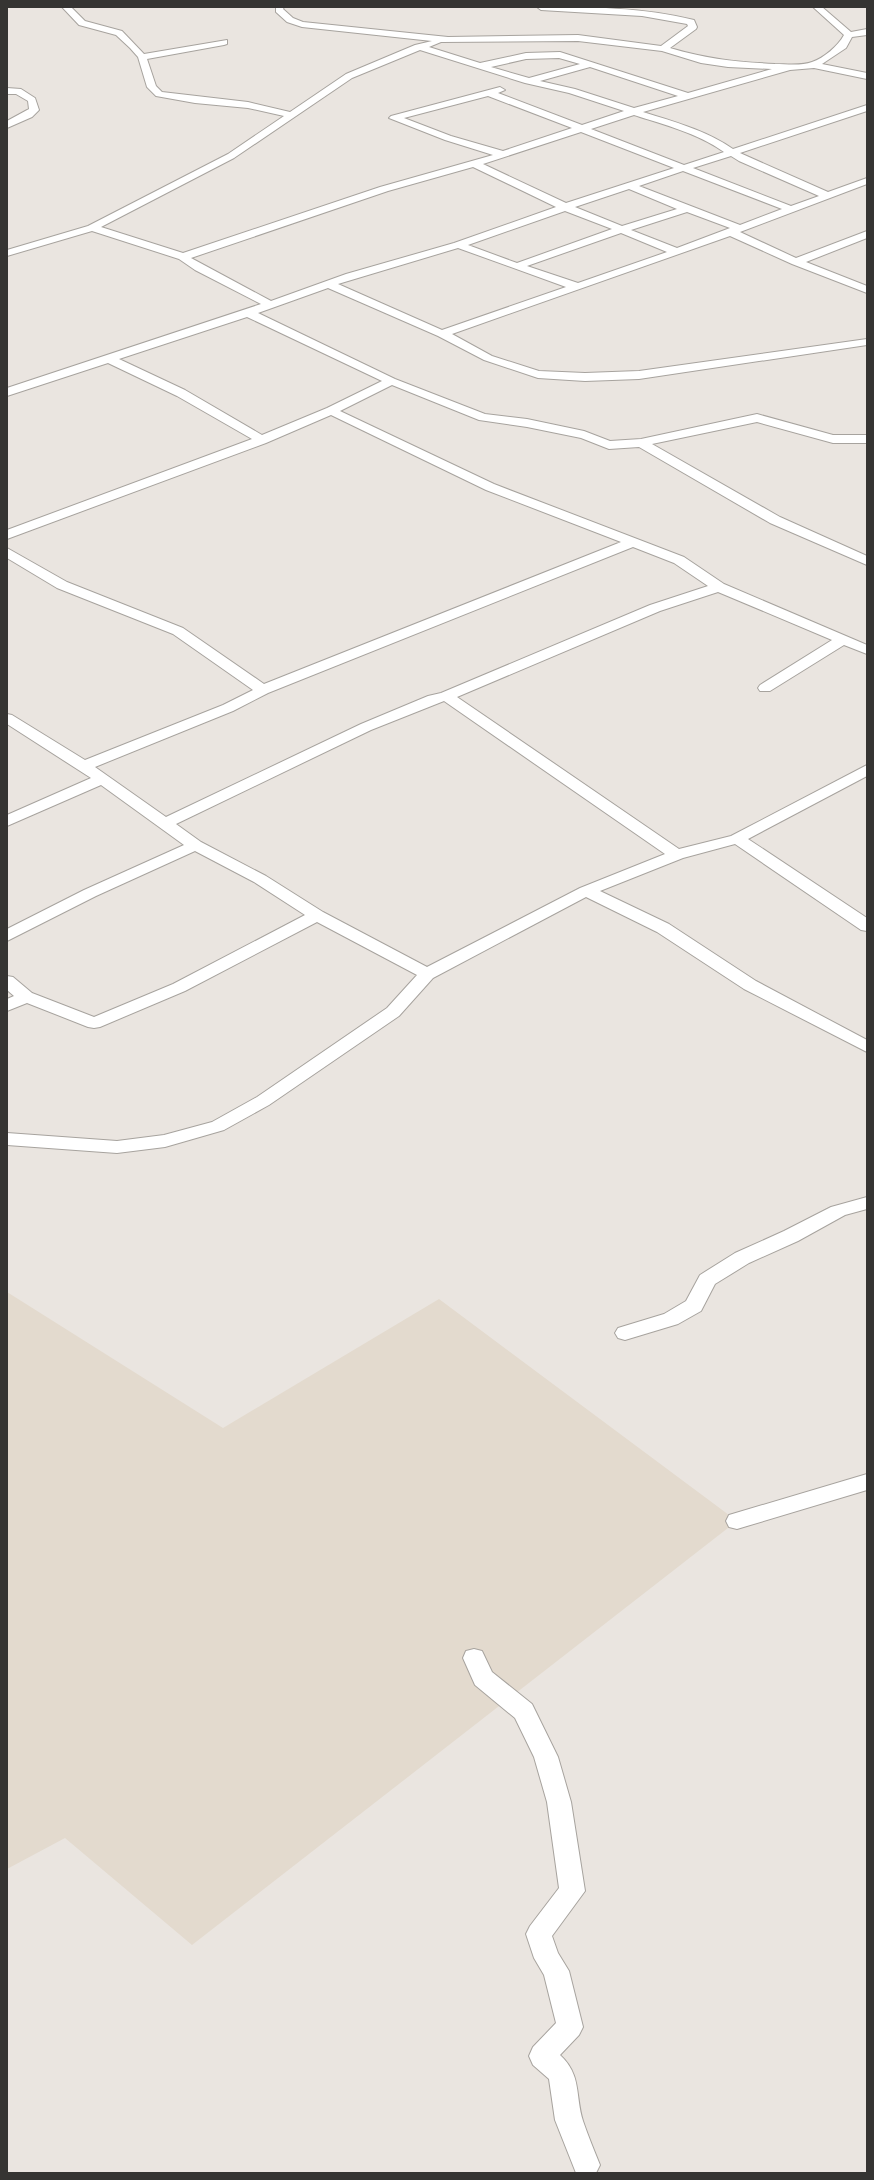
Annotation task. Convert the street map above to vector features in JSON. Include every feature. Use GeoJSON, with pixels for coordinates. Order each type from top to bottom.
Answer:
{"type":"FeatureCollection","features":[{"type":"Feature","properties":{"kind":"street"},"geometry":{"type":"LineString","coordinates":[[66,7],[82,23],[119,33],[142,57],[152,87],[159,94],[195,100],[248,105],[292,115]]}},
{"type":"Feature","properties":{"kind":"street"},"geometry":{"type":"LineString","coordinates":[[280,7],[279,10],[290,20],[302,24],[414,37],[434,37],[448,40],[578,38],[620,42],[663,49],[701,60],[728,64],[789,67],[814,65],[867,76]]}},
{"type":"Feature","properties":{"kind":"street"},"geometry":{"type":"LineString","coordinates":[[541,7],[642,13],[691,22],[693,27],[663,49]]}},
{"type":"Feature","properties":{"kind":"street"},"geometry":{"type":"LineString","coordinates":[[817,7],[849,35]]}},
{"type":"Feature","properties":{"kind":"street"},"geometry":{"type":"LineString","coordinates":[[849,35],[867,32]]}},
{"type":"Feature","properties":{"kind":"street"},"geometry":{"type":"LineString","coordinates":[[814,65],[843,46],[849,35]]}},
{"type":"Feature","properties":{"kind":"street"},"geometry":{"type":"LineString","coordinates":[[414,37],[411,44],[418,48],[528,82],[572,91],[696,132],[712,139],[730,153],[826,195]]}},
{"type":"Feature","properties":{"kind":"street"},"geometry":{"type":"LineString","coordinates":[[7,253],[92,228],[231,156],[349,76],[418,48],[448,40]]}},
{"type":"Feature","properties":{"kind":"street"},"geometry":{"type":"LineString","coordinates":[[142,57],[224,42]]}},
{"type":"Feature","properties":{"kind":"street"},"geometry":{"type":"LineString","coordinates":[[479,66],[526,56],[550,54],[560,55],[689,96]]}},
{"type":"Feature","properties":{"kind":"street"},"geometry":{"type":"LineString","coordinates":[[501,154],[434,134],[394,118],[592,64]]}},
{"type":"Feature","properties":{"kind":"street"},"geometry":{"type":"LineString","coordinates":[[183,257],[384,189],[474,164],[635,111],[789,67]]}},
{"type":"Feature","properties":{"kind":"street"},"geometry":{"type":"LineString","coordinates":[[7,126],[34,110],[32,100],[18,91],[8,90]]}},
{"type":"Feature","properties":{"kind":"street"},"geometry":{"type":"LineString","coordinates":[[489,93],[790,209]]}},
{"type":"Feature","properties":{"kind":"street"},"geometry":{"type":"LineString","coordinates":[[7,392],[248,313],[269,304],[331,285],[350,276],[458,245],[565,207],[867,108]]}},
{"type":"Feature","properties":{"kind":"street"},"geometry":{"type":"LineString","coordinates":[[474,164],[565,207],[677,252]]}},
{"type":"Feature","properties":{"kind":"street"},"geometry":{"type":"LineString","coordinates":[[442,334],[677,252],[826,195],[867,181]]}},
{"type":"Feature","properties":{"kind":"street"},"geometry":{"type":"LineString","coordinates":[[630,186],[735,230],[796,262],[867,290]]}},
{"type":"Feature","properties":{"kind":"street"},"geometry":{"type":"LineString","coordinates":[[517,266],[620,230],[687,209]]}},
{"type":"Feature","properties":{"kind":"street"},"geometry":{"type":"LineString","coordinates":[[92,228],[183,257],[199,268],[269,304]]}},
{"type":"Feature","properties":{"kind":"street"},"geometry":{"type":"LineString","coordinates":[[796,262],[867,234]]}},
{"type":"Feature","properties":{"kind":"street"},"geometry":{"type":"LineString","coordinates":[[458,245],[577,286]]}},
{"type":"Feature","properties":{"kind":"street"},"geometry":{"type":"LineString","coordinates":[[331,285],[442,334],[488,358],[538,374],[585,377],[639,375],[867,342]]}},
{"type":"Feature","properties":{"kind":"street"},"geometry":{"type":"LineString","coordinates":[[248,313],[391,381],[483,417],[527,423],[584,435],[609,445],[641,442],[757,418],[833,439],[867,439]]}},
{"type":"Feature","properties":{"kind":"street"},"geometry":{"type":"LineString","coordinates":[[107,358],[181,393],[262,440]]}},
{"type":"Feature","properties":{"kind":"street"},"geometry":{"type":"LineString","coordinates":[[7,535],[262,440],[331,411],[391,381]]}},
{"type":"Feature","properties":{"kind":"street"},"geometry":{"type":"LineString","coordinates":[[331,411],[368,431],[490,487],[679,560],[719,586],[867,650]]}},
{"type":"Feature","properties":{"kind":"street"},"geometry":{"type":"LineString","coordinates":[[641,442],[685,470],[775,520],[867,561]]}},
{"type":"Feature","properties":{"kind":"street"},"geometry":{"type":"LineString","coordinates":[[84,766],[228,708],[263,690],[634,542]]}},
{"type":"Feature","properties":{"kind":"street"},"geometry":{"type":"LineString","coordinates":[[7,552],[62,585],[178,631],[263,690]]}},
{"type":"Feature","properties":{"kind":"street"},"geometry":{"type":"LineString","coordinates":[[166,823],[366,727],[433,699],[446,696],[655,608],[719,586]]}},
{"type":"Feature","properties":{"kind":"street"},"geometry":{"type":"LineString","coordinates":[[766,688],[842,640]]}},
{"type":"Feature","properties":{"kind":"street"},"geometry":{"type":"LineString","coordinates":[[446,696],[677,855]]}},
{"type":"Feature","properties":{"kind":"street"},"geometry":{"type":"LineString","coordinates":[[7,718],[84,766],[195,845],[260,879],[317,915],[427,974]]}},
{"type":"Feature","properties":{"kind":"street"},"geometry":{"type":"LineString","coordinates":[[7,1139],[117,1147],[165,1141],[218,1126],[263,1101],[393,1012],[427,974],[586,891],[677,855],[737,839],[867,770]]}},
{"type":"Feature","properties":{"kind":"street"},"geometry":{"type":"LineString","coordinates":[[7,821],[101,779]]}},
{"type":"Feature","properties":{"kind":"street"},"geometry":{"type":"LineString","coordinates":[[737,839],[838,905],[867,926]]}},
{"type":"Feature","properties":{"kind":"street"},"geometry":{"type":"LineString","coordinates":[[7,936],[90,894],[181,853],[195,845]]}},
{"type":"Feature","properties":{"kind":"street"},"geometry":{"type":"LineString","coordinates":[[586,891],[663,928],[750,985],[826,1024],[867,1048]]}},
{"type":"Feature","properties":{"kind":"street"},"geometry":{"type":"LineString","coordinates":[[7,981],[26,996],[94,1023],[119,1014],[186,982],[317,915]]}},
{"type":"Feature","properties":{"kind":"street"},"geometry":{"type":"LineString","coordinates":[[7,1006],[26,996]]}},
{"type":"Feature","properties":{"kind":"street"},"geometry":{"type":"LineString","coordinates":[[625,1333],[671,1319],[694,1306],[707,1280],[742,1258],[791,1236],[838,1211],[867,1203]]}},
{"type":"Feature","properties":{"kind":"street"},"geometry":{"type":"LineString","coordinates":[[737,1521],[867,1482]]}},
{"type":"Feature","properties":{"kind":"street"},"geometry":{"type":"LineString","coordinates":[[474,1658],[483,1678],[524,1711],[546,1757],[559,1802],[572,1891],[539,1934],[547,1958],[556,1971],[570,2027],[542,2056],[560,2073],[569,2120],[586,2165]]}},
{"type":"Feature","properties":{"kind":"shaded area"},"geometry":{"type":"Polygon","coordinates":[[[7,1292],[223,1428],[439,1299],[737,1521],[192,1945],[65,1838],[7,1869],[7,1292]]]}}]}
